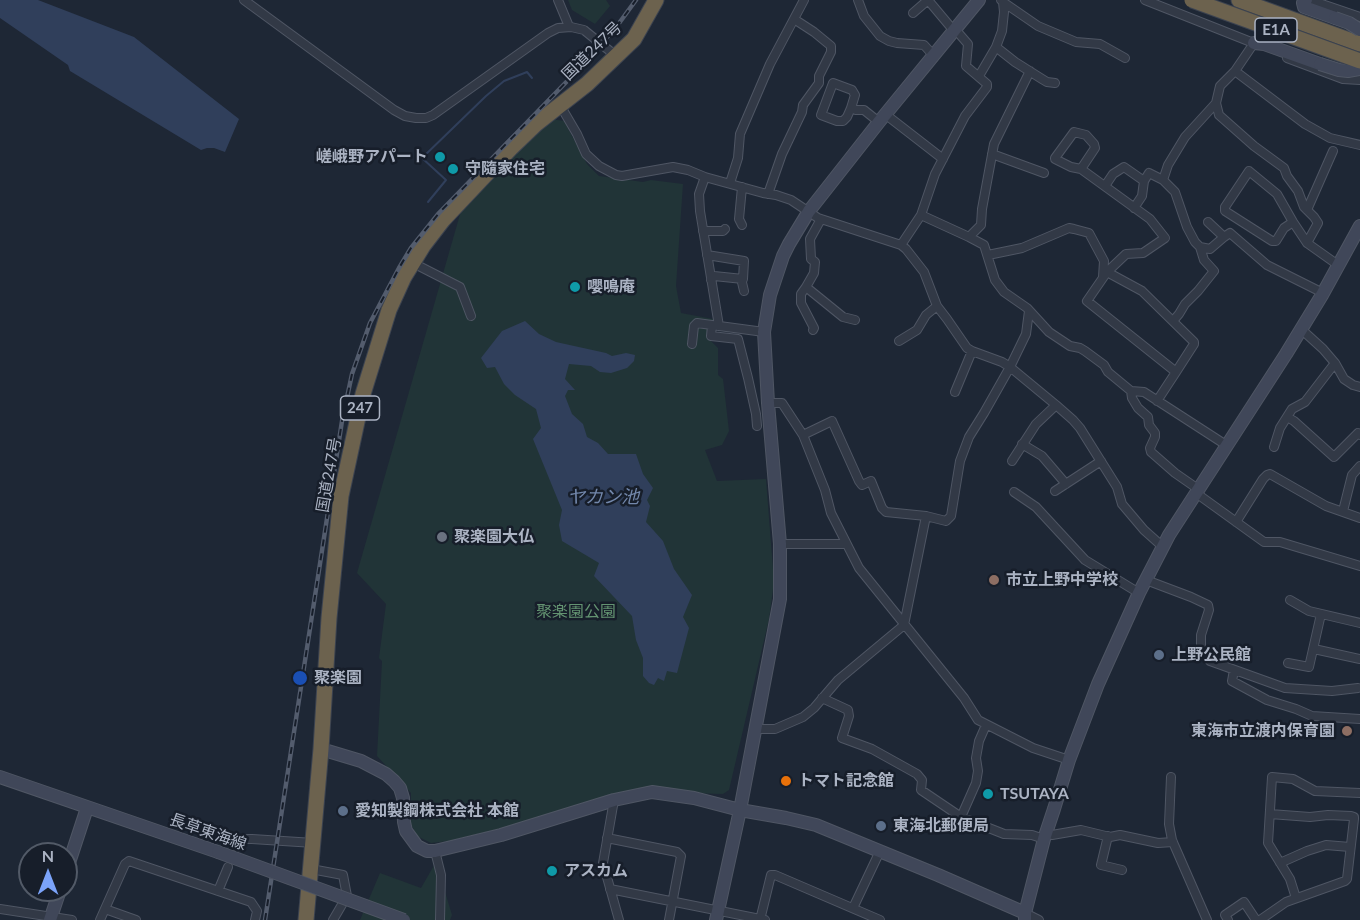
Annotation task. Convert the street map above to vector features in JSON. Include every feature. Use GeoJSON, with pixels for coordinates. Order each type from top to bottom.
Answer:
{"type":"FeatureCollection","features":[{"type":"Feature","properties":{"kind":"highway","name":"国道247号"},"geometry":{"type":"LineString","coordinates":[[306,920],[321,748],[328,618],[341,496],[363,394],[389,310],[423,246],[443,220],[536,124],[587,84],[634,39],[656,0]]}},
{"type":"Feature","properties":{"kind":"highway","name":"E1A"},"geometry":{"type":"LineString","coordinates":[[1194,0],[1357,64]]}},
{"type":"Feature","properties":{"kind":"highway","name":"E1A"},"geometry":{"type":"LineString","coordinates":[[1239,0],[1360,44]]}},
{"type":"Feature","properties":{"kind":"highway"},"geometry":{"type":"LineString","coordinates":[[1257,0],[1352,32],[1360,39]]}},
{"type":"Feature","properties":{"kind":"street"},"geometry":{"type":"LineString","coordinates":[[244,0],[394,110],[405,116],[416,118],[433,115],[558,28],[571,27],[584,30],[616,56]]}},
{"type":"Feature","properties":{"kind":"street"},"geometry":{"type":"LineString","coordinates":[[558,0],[568,24],[567,27]]}},
{"type":"Feature","properties":{"kind":"street"},"geometry":{"type":"LineString","coordinates":[[730,183],[738,158],[740,134],[770,64],[804,0]]}},
{"type":"Feature","properties":{"kind":"street"},"geometry":{"type":"LineString","coordinates":[[858,0],[864,16],[880,36],[897,44],[924,45],[933,55]]}},
{"type":"Feature","properties":{"kind":"street"},"geometry":{"type":"LineString","coordinates":[[901,245],[921,215],[934,174],[965,117],[987,87],[987,84],[966,66],[968,44],[928,0],[914,13]]}},
{"type":"Feature","properties":{"kind":"street"},"geometry":{"type":"LineString","coordinates":[[717,916],[740,810],[780,599],[780,544],[764,332],[770,295],[783,256],[809,211],[979,0]]}},
{"type":"Feature","properties":{"kind":"street"},"geometry":{"type":"LineString","coordinates":[[1145,0],[1254,43],[1264,44],[1323,68],[1343,79],[1360,80]]}},
{"type":"Feature","properties":{"kind":"street"},"geometry":{"type":"LineString","coordinates":[[1308,0],[1303,3],[1304,7],[1360,17]]}},
{"type":"Feature","properties":{"kind":"street"},"geometry":{"type":"LineString","coordinates":[[978,76],[996,47],[1002,31],[1004,12],[1002,1]]}},
{"type":"Feature","properties":{"kind":"street"},"geometry":{"type":"LineString","coordinates":[[1002,1],[1038,26],[1076,42],[1100,44],[1125,58]]}},
{"type":"Feature","properties":{"kind":"street"},"geometry":{"type":"LineString","coordinates":[[1340,15],[1354,26],[1352,32]]}},
{"type":"Feature","properties":{"kind":"street"},"geometry":{"type":"LineString","coordinates":[[768,194],[803,105],[819,83],[819,76],[831,52],[831,46],[794,19]]}},
{"type":"Feature","properties":{"kind":"street"},"geometry":{"type":"LineString","coordinates":[[1163,180],[1168,165],[1185,137],[1215,103],[1220,86],[1235,71],[1254,43]]}},
{"type":"Feature","properties":{"kind":"street"},"geometry":{"type":"LineString","coordinates":[[996,47],[1047,82],[1055,83]]}},
{"type":"Feature","properties":{"kind":"street"},"geometry":{"type":"LineString","coordinates":[[1323,68],[1348,71],[1357,64]]}},
{"type":"Feature","properties":{"kind":"street"},"geometry":{"type":"LineString","coordinates":[[1030,71],[994,144],[982,209],[981,235],[995,280],[1004,292],[1027,308],[1049,332],[1104,364],[1108,372],[1131,391],[1144,392],[1226,445]]}},
{"type":"Feature","properties":{"kind":"street"},"geometry":{"type":"LineString","coordinates":[[1235,71],[1314,129],[1330,138],[1360,145]]}},
{"type":"Feature","properties":{"kind":"street"},"geometry":{"type":"LineString","coordinates":[[833,83],[852,90],[855,95],[851,108],[843,122],[821,115],[833,83]]}},
{"type":"Feature","properties":{"kind":"street"},"geometry":{"type":"LineString","coordinates":[[1215,103],[1219,115],[1254,146],[1284,168],[1298,191],[1304,207],[1318,223],[1307,243]]}},
{"type":"Feature","properties":{"kind":"street"},"geometry":{"type":"LineString","coordinates":[[560,105],[586,154],[610,172],[622,176],[673,167],[688,170],[705,177],[791,200],[821,219],[901,245],[924,272],[937,306],[967,348],[1010,367],[1080,428],[1117,487],[1122,504],[1144,530],[1163,547]]}},
{"type":"Feature","properties":{"kind":"street"},"geometry":{"type":"LineString","coordinates":[[851,108],[864,110],[882,118],[943,159]]}},
{"type":"Feature","properties":{"kind":"street"},"geometry":{"type":"LineString","coordinates":[[1081,169],[1095,148],[1086,135],[1074,132],[1055,159],[1081,169],[1105,186],[1150,219],[1165,238],[1143,253],[1126,254],[1105,274],[1087,301],[1176,372]]}},
{"type":"Feature","properties":{"kind":"street"},"geometry":{"type":"LineString","coordinates":[[1307,210],[1333,152]]}},
{"type":"Feature","properties":{"kind":"street"},"geometry":{"type":"LineString","coordinates":[[992,154],[1044,173]]}},
{"type":"Feature","properties":{"kind":"street"},"geometry":{"type":"LineString","coordinates":[[1105,186],[1113,174],[1124,167],[1144,181]]}},
{"type":"Feature","properties":{"kind":"street"},"geometry":{"type":"LineString","coordinates":[[1293,222],[1284,228],[1276,241],[1272,241],[1225,211],[1225,207],[1249,171],[1277,194],[1307,243],[1338,265]]}},
{"type":"Feature","properties":{"kind":"street"},"geometry":{"type":"LineString","coordinates":[[1134,208],[1142,196],[1144,181],[1149,172],[1163,180],[1177,196],[1187,227],[1200,247],[1204,260],[1214,272],[1173,321]]}},
{"type":"Feature","properties":{"kind":"street"},"geometry":{"type":"LineString","coordinates":[[705,177],[699,194],[716,326],[711,336],[738,339],[757,426]]}},
{"type":"Feature","properties":{"kind":"street"},"geometry":{"type":"LineString","coordinates":[[742,187],[739,219],[742,225]]}},
{"type":"Feature","properties":{"kind":"street"},"geometry":{"type":"LineString","coordinates":[[921,215],[984,245]]}},
{"type":"Feature","properties":{"kind":"street"},"geometry":{"type":"LineString","coordinates":[[813,330],[801,303],[801,294],[814,273],[815,262],[812,259],[810,239],[821,219]]}},
{"type":"Feature","properties":{"kind":"street"},"geometry":{"type":"LineString","coordinates":[[1208,222],[1224,237]]}},
{"type":"Feature","properties":{"kind":"street"},"geometry":{"type":"LineString","coordinates":[[969,237],[981,225]]}},
{"type":"Feature","properties":{"kind":"street"},"geometry":{"type":"LineString","coordinates":[[1025,916],[1045,836],[1069,759],[1098,684],[1139,593],[1163,547],[1301,329],[1360,226]]}},
{"type":"Feature","properties":{"kind":"street"},"geometry":{"type":"LineString","coordinates":[[988,255],[1022,248],[1069,228],[1089,233],[1104,261],[1105,274]]}},
{"type":"Feature","properties":{"kind":"street"},"geometry":{"type":"LineString","coordinates":[[703,231],[725,230]]}},
{"type":"Feature","properties":{"kind":"street"},"geometry":{"type":"LineString","coordinates":[[1200,247],[1210,249],[1230,233],[1267,265],[1323,293]]}},
{"type":"Feature","properties":{"kind":"street"},"geometry":{"type":"LineString","coordinates":[[707,255],[744,261],[743,279],[741,278]]}},
{"type":"Feature","properties":{"kind":"street"},"geometry":{"type":"LineString","coordinates":[[413,263],[460,287],[471,316]]}},
{"type":"Feature","properties":{"kind":"street"},"geometry":{"type":"LineString","coordinates":[[1105,274],[1142,291],[1194,342],[1158,400]]}},
{"type":"Feature","properties":{"kind":"street"},"geometry":{"type":"LineString","coordinates":[[711,280],[714,276],[741,278]]}},
{"type":"Feature","properties":{"kind":"street"},"geometry":{"type":"LineString","coordinates":[[741,278],[744,291]]}},
{"type":"Feature","properties":{"kind":"street"},"geometry":{"type":"LineString","coordinates":[[806,287],[843,317],[855,320]]}},
{"type":"Feature","properties":{"kind":"street"},"geometry":{"type":"LineString","coordinates":[[899,341],[917,330],[926,315],[937,306]]}},
{"type":"Feature","properties":{"kind":"street"},"geometry":{"type":"LineString","coordinates":[[803,435],[832,421],[858,481],[862,485],[871,481],[882,508],[886,512],[926,516],[946,521],[951,516],[960,461],[969,437],[1010,367],[1026,334],[1029,311]]}},
{"type":"Feature","properties":{"kind":"street"},"geometry":{"type":"LineString","coordinates":[[692,344],[694,326],[697,323],[764,332]]}},
{"type":"Feature","properties":{"kind":"street"},"geometry":{"type":"LineString","coordinates":[[1301,329],[1323,349],[1335,363],[1344,379],[1360,387]]}},
{"type":"Feature","properties":{"kind":"street"},"geometry":{"type":"LineString","coordinates":[[955,392],[972,351]]}},
{"type":"Feature","properties":{"kind":"street"},"geometry":{"type":"LineString","coordinates":[[1274,447],[1280,428],[1292,409],[1305,402],[1335,363]]}},
{"type":"Feature","properties":{"kind":"street"},"geometry":{"type":"LineString","coordinates":[[1131,391],[1132,398],[1138,408],[1148,417],[1149,425],[1155,433],[1150,448],[1151,452],[1236,522],[1264,542],[1280,542],[1360,566]]}},
{"type":"Feature","properties":{"kind":"street"},"geometry":{"type":"LineString","coordinates":[[768,403],[782,403],[803,435],[825,490],[831,513],[859,568],[964,698],[978,720],[1033,748],[1069,759]]}},
{"type":"Feature","properties":{"kind":"street"},"geometry":{"type":"LineString","coordinates":[[1012,461],[1036,424],[1056,405]]}},
{"type":"Feature","properties":{"kind":"street"},"geometry":{"type":"LineString","coordinates":[[1287,417],[1334,457],[1358,433],[1360,435]]}},
{"type":"Feature","properties":{"kind":"street"},"geometry":{"type":"LineString","coordinates":[[1022,444],[1042,456],[1066,484]]}},
{"type":"Feature","properties":{"kind":"street"},"geometry":{"type":"LineString","coordinates":[[1055,491],[1101,461]]}},
{"type":"Feature","properties":{"kind":"street"},"geometry":{"type":"LineString","coordinates":[[1343,511],[1352,474],[1360,466]]}},
{"type":"Feature","properties":{"kind":"street"},"geometry":{"type":"LineString","coordinates":[[1236,522],[1267,475],[1270,474],[1326,506],[1360,518]]}},
{"type":"Feature","properties":{"kind":"street"},"geometry":{"type":"LineString","coordinates":[[1014,492],[1036,507],[1085,560],[1139,593]]}},
{"type":"Feature","properties":{"kind":"street"},"geometry":{"type":"LineString","coordinates":[[754,729],[775,729],[802,717],[838,680],[904,625],[926,516]]}},
{"type":"Feature","properties":{"kind":"street"},"geometry":{"type":"LineString","coordinates":[[780,544],[846,544]]}},
{"type":"Feature","properties":{"kind":"street"},"geometry":{"type":"LineString","coordinates":[[1146,580],[1208,605],[1209,610],[1201,635],[1201,645],[1210,661],[1285,688],[1332,691],[1358,688]]}},
{"type":"Feature","properties":{"kind":"street"},"geometry":{"type":"LineString","coordinates":[[1290,600],[1309,611],[1360,623]]}},
{"type":"Feature","properties":{"kind":"street"},"geometry":{"type":"LineString","coordinates":[[1288,663],[1309,667],[1321,614]]}},
{"type":"Feature","properties":{"kind":"street"},"geometry":{"type":"LineString","coordinates":[[1314,649],[1360,658]]}},
{"type":"Feature","properties":{"kind":"street"},"geometry":{"type":"LineString","coordinates":[[1234,670],[1232,681],[1267,700],[1312,716],[1360,719]]}},
{"type":"Feature","properties":{"kind":"street"},"geometry":{"type":"LineString","coordinates":[[822,698],[848,710],[849,716],[842,738],[872,749],[917,774],[922,780],[921,790],[961,817],[1004,834],[1045,836],[1081,830],[1110,837],[1120,834],[1158,843],[1173,842]]}},
{"type":"Feature","properties":{"kind":"street"},"geometry":{"type":"LineString","coordinates":[[961,817],[976,783],[978,771],[976,758],[979,741],[986,725]]}},
{"type":"Feature","properties":{"kind":"street"},"geometry":{"type":"LineString","coordinates":[[321,748],[361,761],[386,774],[400,788],[406,831],[417,846],[435,852],[501,836],[614,800],[652,792],[694,798],[816,825],[938,875],[1025,916],[1039,920]]}},
{"type":"Feature","properties":{"kind":"street","name":"長草東海線"},"geometry":{"type":"LineString","coordinates":[[0,777],[218,852],[404,920]]}},
{"type":"Feature","properties":{"kind":"street"},"geometry":{"type":"LineString","coordinates":[[1171,777],[1169,824],[1173,842],[1207,920]]}},
{"type":"Feature","properties":{"kind":"street"},"geometry":{"type":"LineString","coordinates":[[1296,898],[1290,879],[1268,843],[1272,777],[1293,779],[1315,791],[1360,793]]}},
{"type":"Feature","properties":{"kind":"street"},"geometry":{"type":"LineString","coordinates":[[614,800],[603,863],[619,920]]}},
{"type":"Feature","properties":{"kind":"street"},"geometry":{"type":"LineString","coordinates":[[76,842],[87,808]]}},
{"type":"Feature","properties":{"kind":"street"},"geometry":{"type":"LineString","coordinates":[[1228,920],[1225,915],[1244,902],[1258,920],[1286,902],[1347,879],[1354,817],[1270,814]]}},
{"type":"Feature","properties":{"kind":"street"},"geometry":{"type":"LineString","coordinates":[[1107,836],[1101,865],[1122,870]]}},
{"type":"Feature","properties":{"kind":"street"},"geometry":{"type":"LineString","coordinates":[[236,848],[240,842],[252,838],[314,843]]}},
{"type":"Feature","properties":{"kind":"street"},"geometry":{"type":"LineString","coordinates":[[607,838],[677,852],[681,856],[669,920]]}},
{"type":"Feature","properties":{"kind":"street"},"geometry":{"type":"LineString","coordinates":[[1280,863],[1326,845],[1350,847]]}},
{"type":"Feature","properties":{"kind":"street"},"geometry":{"type":"LineString","coordinates":[[435,852],[441,875],[440,920]]}},
{"type":"Feature","properties":{"kind":"street"},"geometry":{"type":"LineString","coordinates":[[853,908],[880,852]]}},
{"type":"Feature","properties":{"kind":"street"},"geometry":{"type":"LineString","coordinates":[[100,920],[125,864],[129,861],[251,902],[257,911],[255,920]]}},
{"type":"Feature","properties":{"kind":"street"},"geometry":{"type":"LineString","coordinates":[[218,891],[228,867]]}},
{"type":"Feature","properties":{"kind":"street"},"geometry":{"type":"LineString","coordinates":[[311,869],[344,875],[347,896],[333,920]]}},
{"type":"Feature","properties":{"kind":"street"},"geometry":{"type":"LineString","coordinates":[[610,889],[673,901],[717,916],[762,919],[771,875],[880,920]]}},
{"type":"Feature","properties":{"kind":"street"},"geometry":{"type":"LineString","coordinates":[[50,918],[56,902]]}},
{"type":"Feature","properties":{"kind":"street"},"geometry":{"type":"LineString","coordinates":[[0,909],[72,920]]}},
{"type":"Feature","properties":{"kind":"street"},"geometry":{"type":"LineString","coordinates":[[105,909],[136,920]]}},
{"type":"Feature","properties":{"kind":"green space"},"geometry":{"type":"Polygon","coordinates":[[[568,0],[606,0],[610,6],[595,24],[572,10],[568,0]]]}},
{"type":"Feature","properties":{"kind":"green space","name":"聚楽園公園"},"geometry":{"type":"Polygon","coordinates":[[[551,119],[564,121],[587,164],[599,176],[643,182],[651,180],[683,184],[676,286],[681,313],[713,319],[707,337],[718,348],[718,375],[723,379],[729,431],[722,445],[705,450],[717,481],[766,479],[774,582],[769,619],[729,790],[723,794],[652,792],[449,841],[431,843],[417,836],[411,824],[411,793],[377,756],[382,661],[379,658],[386,604],[357,573],[465,197],[551,119]]]}},
{"type":"Feature","properties":{"kind":"green space"},"geometry":{"type":"Polygon","coordinates":[[[436,862],[452,915],[450,920],[360,920],[380,873],[421,888],[436,862]]]}},
{"type":"Feature","properties":{"kind":"water"},"geometry":{"type":"Polygon","coordinates":[[[0,0],[38,0],[134,37],[239,119],[225,152],[214,148],[201,150],[70,71],[68,65],[0,18],[0,0]]]}},
{"type":"Feature","properties":{"kind":"water","name":"ヤカン池"},"geometry":{"type":"Polygon","coordinates":[[[525,321],[539,334],[556,342],[612,356],[626,353],[635,355],[634,361],[627,368],[611,373],[600,372],[591,366],[569,364],[565,379],[575,390],[568,390],[565,396],[572,414],[583,424],[587,437],[598,443],[608,454],[636,454],[643,474],[653,488],[647,500],[650,506],[646,522],[663,541],[674,569],[692,595],[683,617],[689,628],[677,673],[667,671],[664,681],[658,678],[654,685],[643,676],[643,658],[636,640],[632,616],[594,576],[599,563],[562,541],[559,525],[562,510],[533,439],[541,428],[536,409],[515,395],[504,384],[495,367],[487,368],[481,358],[502,331],[525,321]]]}},
{"type":"Feature","properties":{"kind":"waterway"},"geometry":{"type":"LineString","coordinates":[[428,202],[446,180],[422,158],[504,81],[527,72],[532,78]]}},
{"type":"Feature","properties":{"kind":"railway"},"geometry":{"type":"LineString","coordinates":[[265,920],[342,421],[352,374],[370,323],[411,248],[439,213],[576,72],[617,26],[636,0]]}},
{"type":"Feature","properties":{"kind":"place","name":"嵯峨野アパート"},"geometry":{"type":"Point","coordinates":[440,157]}},
{"type":"Feature","properties":{"kind":"place","name":"守隨家住宅"},"geometry":{"type":"Point","coordinates":[453,169]}},
{"type":"Feature","properties":{"kind":"place","name":"嚶鳴庵"},"geometry":{"type":"Point","coordinates":[575,287]}},
{"type":"Feature","properties":{"kind":"place","name":"聚楽園大仏"},"geometry":{"type":"Point","coordinates":[442,537]}},
{"type":"Feature","properties":{"kind":"place","name":"市立上野中学校"},"geometry":{"type":"Point","coordinates":[994,580]}},
{"type":"Feature","properties":{"kind":"place","name":"上野公民館"},"geometry":{"type":"Point","coordinates":[1159,655]}},
{"type":"Feature","properties":{"kind":"place","name":"聚楽園"},"geometry":{"type":"Point","coordinates":[300,678]}},
{"type":"Feature","properties":{"kind":"place","name":"東海市立渡内保育園"},"geometry":{"type":"Point","coordinates":[1347,731]}},
{"type":"Feature","properties":{"kind":"place","name":"トマト記念館"},"geometry":{"type":"Point","coordinates":[786,781]}},
{"type":"Feature","properties":{"kind":"place","name":"TSUTAYA"},"geometry":{"type":"Point","coordinates":[988,794]}},
{"type":"Feature","properties":{"kind":"place","name":"愛知製鋼株式会社 本館"},"geometry":{"type":"Point","coordinates":[343,811]}},
{"type":"Feature","properties":{"kind":"place","name":"東海北郵便局"},"geometry":{"type":"Point","coordinates":[881,826]}},
{"type":"Feature","properties":{"kind":"place","name":"アスカム"},"geometry":{"type":"Point","coordinates":[552,871]}}]}
